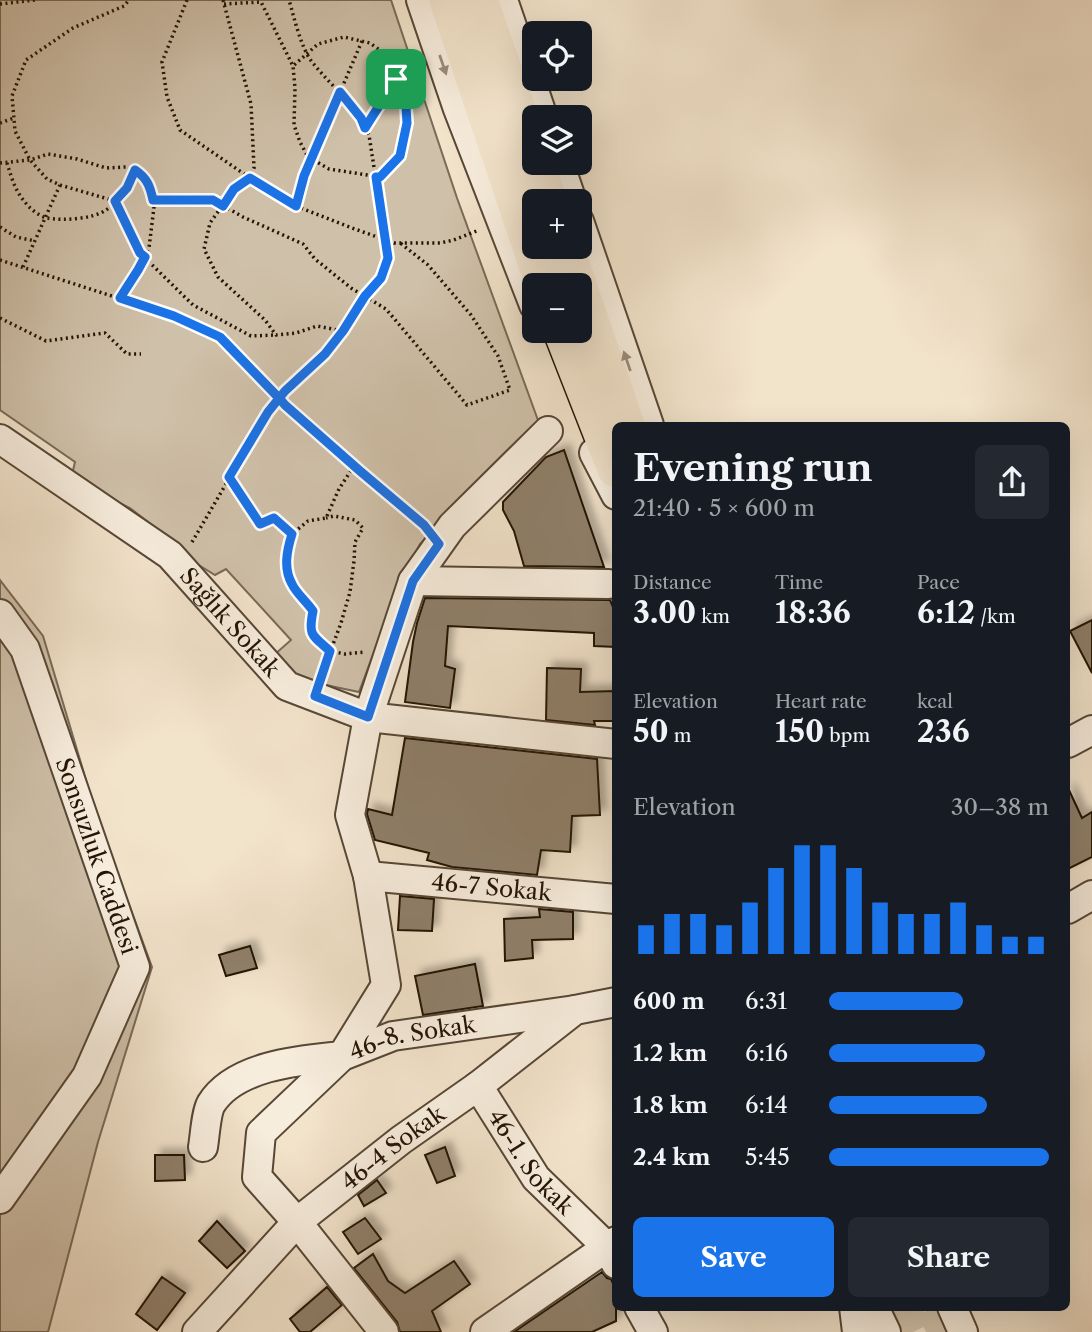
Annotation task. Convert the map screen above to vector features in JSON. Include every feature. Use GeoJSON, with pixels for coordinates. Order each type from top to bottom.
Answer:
{"type":"FeatureCollection","features":[{"type":"Feature","properties":{"kind":"main road"},"geometry":{"type":"LineString","coordinates":[[448,0],[540,273]]}},
{"type":"Feature","properties":{"kind":"main road"},"geometry":{"type":"LineString","coordinates":[[479,0],[522,123]]}},
{"type":"Feature","properties":{"kind":"main road"},"geometry":{"type":"LineString","coordinates":[[592,325],[625,422]]}},
{"type":"Feature","properties":{"kind":"main road"},"geometry":{"type":"LineString","coordinates":[[567,343],[612,459]]}},
{"type":"Feature","properties":{"kind":"street"},"geometry":{"type":"LineString","coordinates":[[421,0],[458,109],[522,274]]}},
{"type":"Feature","properties":{"kind":"street"},"geometry":{"type":"LineString","coordinates":[[503,0],[539,105]]}},
{"type":"Feature","properties":{"kind":"street"},"geometry":{"type":"LineString","coordinates":[[592,259],[648,422]]}},
{"type":"Feature","properties":{"kind":"street"},"geometry":{"type":"LineString","coordinates":[[549,343],[583,433],[612,487]]}},
{"type":"Feature","properties":{"kind":"street"},"geometry":{"type":"LineString","coordinates":[[203,1147],[210,1105],[224,1089],[252,1073],[292,1061],[342,1056],[387,985],[368,876],[350,815],[368,717],[413,581],[452,526],[548,431]]}},
{"type":"Feature","properties":{"kind":"street","name":"Sağlık Sokak"},"geometry":{"type":"LineString","coordinates":[[0,439],[170,555],[287,686],[368,717],[612,744]]}},
{"type":"Feature","properties":{"kind":"street"},"geometry":{"type":"LineString","coordinates":[[413,581],[608,584]]}},
{"type":"Feature","properties":{"kind":"street","name":"Sonsuzluk Caddesi"},"geometry":{"type":"LineString","coordinates":[[0,614],[25,649],[135,967],[87,1076],[0,1199]]}},
{"type":"Feature","properties":{"kind":"street"},"geometry":{"type":"LineString","coordinates":[[1070,742],[1092,730]]}},
{"type":"Feature","properties":{"kind":"street","name":"46-7 Sokak"},"geometry":{"type":"LineString","coordinates":[[368,876],[612,899]]}},
{"type":"Feature","properties":{"kind":"street"},"geometry":{"type":"LineString","coordinates":[[1070,908],[1092,895]]}},
{"type":"Feature","properties":{"kind":"street","name":"46-4 Sokak"},"geometry":{"type":"LineString","coordinates":[[197,1332],[297,1222],[401,1140],[478,1086],[575,1010],[612,1003]]}},
{"type":"Feature","properties":{"kind":"street","name":"46-8. Sokak"},"geometry":{"type":"LineString","coordinates":[[384,1332],[297,1222],[257,1177],[261,1133],[342,1056],[393,1037],[575,1010]]}},
{"type":"Feature","properties":{"kind":"street","name":"46-1. Sokak"},"geometry":{"type":"LineString","coordinates":[[478,1086],[536,1178],[612,1250]]}},
{"type":"Feature","properties":{"kind":"street"},"geometry":{"type":"LineString","coordinates":[[485,1332],[612,1252]]}},
{"type":"Feature","properties":{"kind":"street"},"geometry":{"type":"LineString","coordinates":[[641,1311],[653,1332]]}},
{"type":"Feature","properties":{"kind":"street"},"geometry":{"type":"LineString","coordinates":[[855,1311],[857,1332]]}},
{"type":"Feature","properties":{"kind":"street"},"geometry":{"type":"LineString","coordinates":[[876,1311],[886,1332]]}},
{"type":"Feature","properties":{"kind":"street"},"geometry":{"type":"LineString","coordinates":[[954,1311],[963,1332]]}},
{"type":"Feature","properties":{"kind":"path"},"geometry":{"type":"LineString","coordinates":[[0,4],[36,0]]}},
{"type":"Feature","properties":{"kind":"path"},"geometry":{"type":"LineString","coordinates":[[129,0],[124,6],[72,28],[26,60],[12,96],[15,131],[30,160],[47,179],[115,201],[140,253],[193,306],[251,336],[296,333],[317,326],[343,331]]}},
{"type":"Feature","properties":{"kind":"path"},"geometry":{"type":"LineString","coordinates":[[187,0],[162,62],[167,97],[180,130],[296,206],[386,240],[440,243],[501,221]]}},
{"type":"Feature","properties":{"kind":"path"},"geometry":{"type":"LineString","coordinates":[[170,555],[189,547],[268,412],[325,354],[343,331],[365,296],[381,278],[388,258],[369,135],[361,118],[310,60],[289,0]]}},
{"type":"Feature","properties":{"kind":"path"},"geometry":{"type":"LineString","coordinates":[[276,335],[265,320],[218,276],[204,249],[210,223],[234,189],[250,178],[254,168],[251,104],[223,2],[261,2],[293,66],[294,125],[308,157],[329,169],[380,177],[400,156],[407,123],[405,91],[382,51],[370,43],[344,37],[318,44],[293,66]]}},
{"type":"Feature","properties":{"kind":"path"},"geometry":{"type":"LineString","coordinates":[[296,206],[311,158],[362,41]]}},
{"type":"Feature","properties":{"kind":"path"},"geometry":{"type":"LineString","coordinates":[[365,128],[396,79]]}},
{"type":"Feature","properties":{"kind":"path"},"geometry":{"type":"LineString","coordinates":[[0,123],[14,118]]}},
{"type":"Feature","properties":{"kind":"path"},"geometry":{"type":"LineString","coordinates":[[0,163],[30,160],[48,154],[106,167],[126,167],[144,176],[154,207],[149,248],[120,298]]}},
{"type":"Feature","properties":{"kind":"path"},"geometry":{"type":"LineString","coordinates":[[7,163],[13,184],[23,201],[46,218],[81,218],[107,210],[127,188],[135,170]]}},
{"type":"Feature","properties":{"kind":"path"},"geometry":{"type":"LineString","coordinates":[[23,267],[60,185]]}},
{"type":"Feature","properties":{"kind":"path"},"geometry":{"type":"LineString","coordinates":[[153,200],[213,200],[303,244],[315,259],[351,288],[386,309],[467,405],[510,390],[498,356],[471,315],[428,265],[399,242]]}},
{"type":"Feature","properties":{"kind":"path"},"geometry":{"type":"LineString","coordinates":[[0,228],[16,237],[35,241]]}},
{"type":"Feature","properties":{"kind":"path"},"geometry":{"type":"LineString","coordinates":[[0,260],[174,316],[220,337],[279,398],[424,525],[439,544]]}},
{"type":"Feature","properties":{"kind":"path"},"geometry":{"type":"LineString","coordinates":[[0,318],[46,341],[105,333],[127,354],[141,354]]}},
{"type":"Feature","properties":{"kind":"path"},"geometry":{"type":"LineString","coordinates":[[326,518],[339,489],[354,466]]}},
{"type":"Feature","properties":{"kind":"path"},"geometry":{"type":"LineString","coordinates":[[229,477],[260,524],[274,518],[292,534]]}},
{"type":"Feature","properties":{"kind":"path"},"geometry":{"type":"LineString","coordinates":[[315,696],[330,651],[341,623],[350,592],[355,542],[363,528],[355,520],[334,516],[308,521],[292,534],[287,551],[287,570],[292,585],[313,611],[309,628],[313,636],[330,651],[345,654],[391,648]]}},
{"type":"Feature","properties":{"kind":"shaded area"},"geometry":{"type":"Polygon","coordinates":[[[0,0],[391,0],[457,198],[539,423],[420,544],[394,593],[359,692],[290,674],[274,655],[291,640],[226,569],[215,575],[184,556],[157,529],[130,508],[71,479],[75,462],[0,410],[0,0]]]}},
{"type":"Feature","properties":{"kind":"shaded area"},"geometry":{"type":"Polygon","coordinates":[[[0,580],[43,636],[98,820],[152,967],[98,1142],[48,1332],[0,1332],[0,580]]]}},
{"type":"Feature","properties":{"kind":"building"},"geometry":{"type":"Polygon","coordinates":[[[564,450],[604,567],[524,566],[514,531],[503,510],[503,502],[546,457],[564,450]]]}},
{"type":"Feature","properties":{"kind":"building"},"geometry":{"type":"Polygon","coordinates":[[[425,598],[610,600],[612,647],[594,646],[594,633],[448,626],[445,666],[455,669],[450,708],[405,702],[417,623],[425,598]]]}},
{"type":"Feature","properties":{"kind":"building"},"geometry":{"type":"Polygon","coordinates":[[[1092,620],[1092,673],[1070,631],[1092,620]]]}},
{"type":"Feature","properties":{"kind":"building"},"geometry":{"type":"Polygon","coordinates":[[[547,668],[581,669],[580,692],[612,691],[612,721],[594,721],[595,725],[546,720],[547,668]]]}},
{"type":"Feature","properties":{"kind":"building"},"geometry":{"type":"Polygon","coordinates":[[[405,738],[597,759],[600,815],[572,816],[570,852],[541,850],[537,875],[452,867],[427,860],[429,853],[375,840],[368,809],[392,815],[405,738]]]}},
{"type":"Feature","properties":{"kind":"building"},"geometry":{"type":"Polygon","coordinates":[[[1070,792],[1082,818],[1092,812],[1092,857],[1070,868],[1070,792]]]}},
{"type":"Feature","properties":{"kind":"building"},"geometry":{"type":"Polygon","coordinates":[[[400,896],[434,899],[432,931],[398,930],[400,896]]]}},
{"type":"Feature","properties":{"kind":"building"},"geometry":{"type":"Polygon","coordinates":[[[539,909],[573,912],[573,939],[532,940],[533,958],[505,961],[504,919],[540,917],[539,909]]]}},
{"type":"Feature","properties":{"kind":"building"},"geometry":{"type":"Polygon","coordinates":[[[250,946],[257,968],[226,976],[219,955],[250,946]]]}},
{"type":"Feature","properties":{"kind":"building"},"geometry":{"type":"Polygon","coordinates":[[[475,964],[483,1006],[423,1015],[415,976],[475,964]]]}},
{"type":"Feature","properties":{"kind":"building"},"geometry":{"type":"Polygon","coordinates":[[[445,1147],[455,1176],[437,1183],[425,1155],[445,1147]]]}},
{"type":"Feature","properties":{"kind":"building"},"geometry":{"type":"Polygon","coordinates":[[[155,1155],[184,1155],[185,1180],[155,1181],[155,1155]]]}},
{"type":"Feature","properties":{"kind":"building"},"geometry":{"type":"Polygon","coordinates":[[[377,1180],[386,1193],[364,1206],[358,1195],[377,1180]]]}},
{"type":"Feature","properties":{"kind":"building"},"geometry":{"type":"Polygon","coordinates":[[[365,1218],[381,1239],[358,1254],[343,1232],[365,1218]]]}},
{"type":"Feature","properties":{"kind":"building"},"geometry":{"type":"Polygon","coordinates":[[[217,1221],[245,1251],[227,1268],[199,1241],[217,1221]]]}},
{"type":"Feature","properties":{"kind":"building"},"geometry":{"type":"Polygon","coordinates":[[[373,1254],[388,1281],[405,1293],[454,1261],[470,1284],[432,1311],[441,1332],[400,1332],[397,1322],[354,1268],[373,1254]]]}},
{"type":"Feature","properties":{"kind":"building"},"geometry":{"type":"Polygon","coordinates":[[[602,1272],[611,1279],[612,1311],[616,1311],[616,1321],[592,1332],[514,1332],[602,1272]]]}},
{"type":"Feature","properties":{"kind":"building"},"geometry":{"type":"Polygon","coordinates":[[[162,1277],[185,1293],[157,1330],[136,1314],[162,1277]]]}},
{"type":"Feature","properties":{"kind":"building"},"geometry":{"type":"Polygon","coordinates":[[[327,1287],[342,1305],[310,1332],[300,1332],[290,1319],[327,1287]]]}},
{"type":"Feature","properties":{"kind":"tunnel"},"geometry":{"type":"LineString","coordinates":[[903,1311],[913,1332]]}},
{"type":"Feature","properties":{"kind":"tunnel"},"geometry":{"type":"LineString","coordinates":[[936,1311],[947,1332]]}},
{"type":"Feature","properties":{"kind":"route"},"geometry":{"type":"LineString","coordinates":[[396,79],[365,128],[361,118],[340,92],[304,176],[296,206],[250,178],[234,189],[223,206],[213,200],[153,200],[144,176],[135,170],[127,188],[115,201],[140,253],[145,257],[120,298],[174,316],[220,337],[239,358],[279,398],[285,405],[424,525],[439,544],[413,581],[368,717],[315,696],[330,651],[313,636],[309,628],[313,611],[292,585],[287,570],[287,551],[292,534],[274,518],[260,524],[229,477],[268,412],[279,398],[285,391],[325,354],[365,296],[381,278],[388,258],[376,177],[380,177],[400,156],[407,123],[405,91],[396,79]]}}]}
